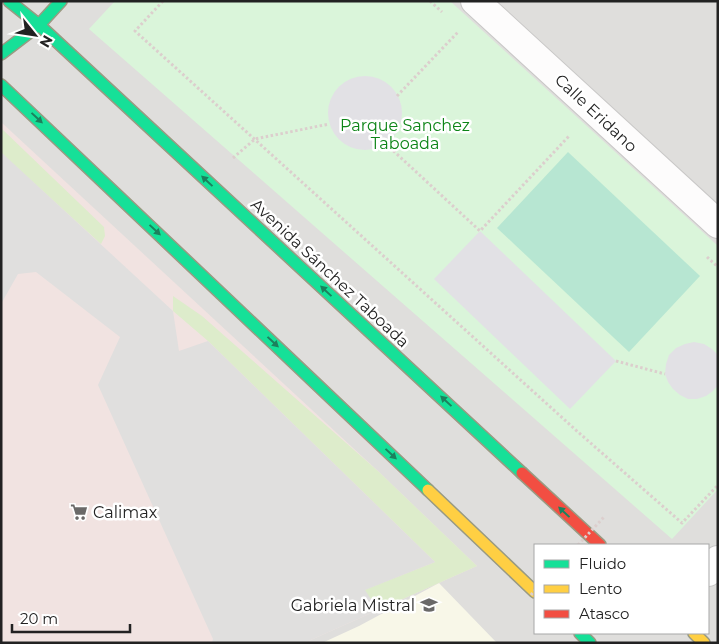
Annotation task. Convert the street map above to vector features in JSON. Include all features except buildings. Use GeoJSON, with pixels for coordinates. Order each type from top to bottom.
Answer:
{"type":"FeatureCollection","features":[{"type":"Feature","properties":{"kind":"main road","name":"Avenida Sánchez Taboada"},"geometry":{"type":"LineString","coordinates":[[9,1],[39,25],[599,544]]}},
{"type":"Feature","properties":{"kind":"main road"},"geometry":{"type":"LineString","coordinates":[[1,54],[39,25],[60,1]]}},
{"type":"Feature","properties":{"kind":"main road"},"geometry":{"type":"LineString","coordinates":[[1,86],[223,294],[534,592]]}},
{"type":"Feature","properties":{"kind":"main road"},"geometry":{"type":"LineString","coordinates":[[581,634],[590,643]]}},
{"type":"Feature","properties":{"kind":"main road"},"geometry":{"type":"LineString","coordinates":[[695,634],[704,643]]}},
{"type":"Feature","properties":{"kind":"street","name":"Calle Eridano"},"geometry":{"type":"LineString","coordinates":[[475,1],[718,224]]}},
{"type":"Feature","properties":{"kind":"street"},"geometry":{"type":"LineString","coordinates":[[709,571],[718,560]]}},
{"type":"Feature","properties":{"kind":"path"},"geometry":{"type":"LineString","coordinates":[[163,1],[135,32],[578,432],[682,522],[718,485]]}},
{"type":"Feature","properties":{"kind":"path"},"geometry":{"type":"LineString","coordinates":[[397,96],[461,30]]}},
{"type":"Feature","properties":{"kind":"path"},"geometry":{"type":"LineString","coordinates":[[207,182],[254,139],[329,124]]}},
{"type":"Feature","properties":{"kind":"path"},"geometry":{"type":"LineString","coordinates":[[386,144],[480,231],[572,132]]}},
{"type":"Feature","properties":{"kind":"path"},"geometry":{"type":"LineString","coordinates":[[616,361],[665,374]]}},
{"type":"Feature","properties":{"kind":"path"},"geometry":{"type":"LineString","coordinates":[[579,544],[604,517]]}},
{"type":"Feature","properties":{"kind":"shaded area"},"geometry":{"type":"Polygon","coordinates":[[[1,1],[718,1],[718,643],[1,643],[1,1]]]}},
{"type":"Feature","properties":{"kind":"shaded area"},"geometry":{"type":"Polygon","coordinates":[[[365,76],[386,82],[396,92],[402,113],[396,134],[386,144],[365,150],[344,144],[334,134],[328,113],[334,92],[344,82],[365,76]]]}},
{"type":"Feature","properties":{"kind":"shaded area"},"geometry":{"type":"Polygon","coordinates":[[[1,122],[379,472],[477,566],[304,643],[1,643],[1,122]]]}},
{"type":"Feature","properties":{"kind":"shaded area"},"geometry":{"type":"Polygon","coordinates":[[[2,153],[173,311],[179,351],[208,341],[435,562],[365,590],[378,610],[304,643],[212,643],[213,639],[98,385],[120,337],[36,272],[18,274],[1,304],[2,153]]]}},
{"type":"Feature","properties":{"kind":"shaded area"},"geometry":{"type":"Polygon","coordinates":[[[480,231],[616,361],[570,409],[434,279],[480,231]]]}},
{"type":"Feature","properties":{"kind":"shaded area"},"geometry":{"type":"Polygon","coordinates":[[[694,342],[704,344],[718,355],[718,385],[706,396],[688,399],[680,395],[668,382],[665,374],[666,364],[669,355],[676,348],[694,342]]]}},
{"type":"Feature","properties":{"kind":"shaded area","name":"Gabriela Mistral"},"geometry":{"type":"Polygon","coordinates":[[[439,583],[497,643],[322,643],[359,626],[439,583]]]}},
{"type":"Feature","properties":{"kind":"green space","name":"Parque Sanchez Taboada"},"geometry":{"type":"Polygon","coordinates":[[[115,1],[450,1],[718,246],[718,489],[672,539],[89,29],[115,1]]]}},
{"type":"Feature","properties":{"kind":"green space"},"geometry":{"type":"Polygon","coordinates":[[[1,128],[104,227],[105,236],[101,244],[1,153],[1,128]]]}},
{"type":"Feature","properties":{"kind":"green space"},"geometry":{"type":"Polygon","coordinates":[[[568,152],[700,276],[629,352],[497,228],[568,152]]]}},
{"type":"Feature","properties":{"kind":"green space"},"geometry":{"type":"Polygon","coordinates":[[[173,296],[202,316],[379,472],[477,566],[378,610],[364,590],[435,562],[208,341],[173,311],[173,296]]]}},
{"type":"Feature","properties":{"kind":"traffic: fast"},"geometry":{"type":"LineString","coordinates":[[9,1],[39,25],[522,473]]}},
{"type":"Feature","properties":{"kind":"traffic: fast"},"geometry":{"type":"LineString","coordinates":[[1,54],[39,25],[61,1]]}},
{"type":"Feature","properties":{"kind":"traffic: fast"},"geometry":{"type":"LineString","coordinates":[[1,85],[428,490]]}},
{"type":"Feature","properties":{"kind":"traffic: fast"},"geometry":{"type":"LineString","coordinates":[[581,634],[590,643]]}},
{"type":"Feature","properties":{"kind":"traffic: slow"},"geometry":{"type":"LineString","coordinates":[[428,490],[534,591]]}},
{"type":"Feature","properties":{"kind":"traffic: slow"},"geometry":{"type":"LineString","coordinates":[[695,634],[704,643]]}},
{"type":"Feature","properties":{"kind":"traffic: jam"},"geometry":{"type":"LineString","coordinates":[[522,473],[599,544]]}},
{"type":"Feature","properties":{"kind":"place","name":"Calimax"},"geometry":{"type":"Point","coordinates":[79,512]}},
{"type":"Feature","properties":{"kind":"place","name":"Gabriela Mistral"},"geometry":{"type":"Point","coordinates":[429,605]}}]}
